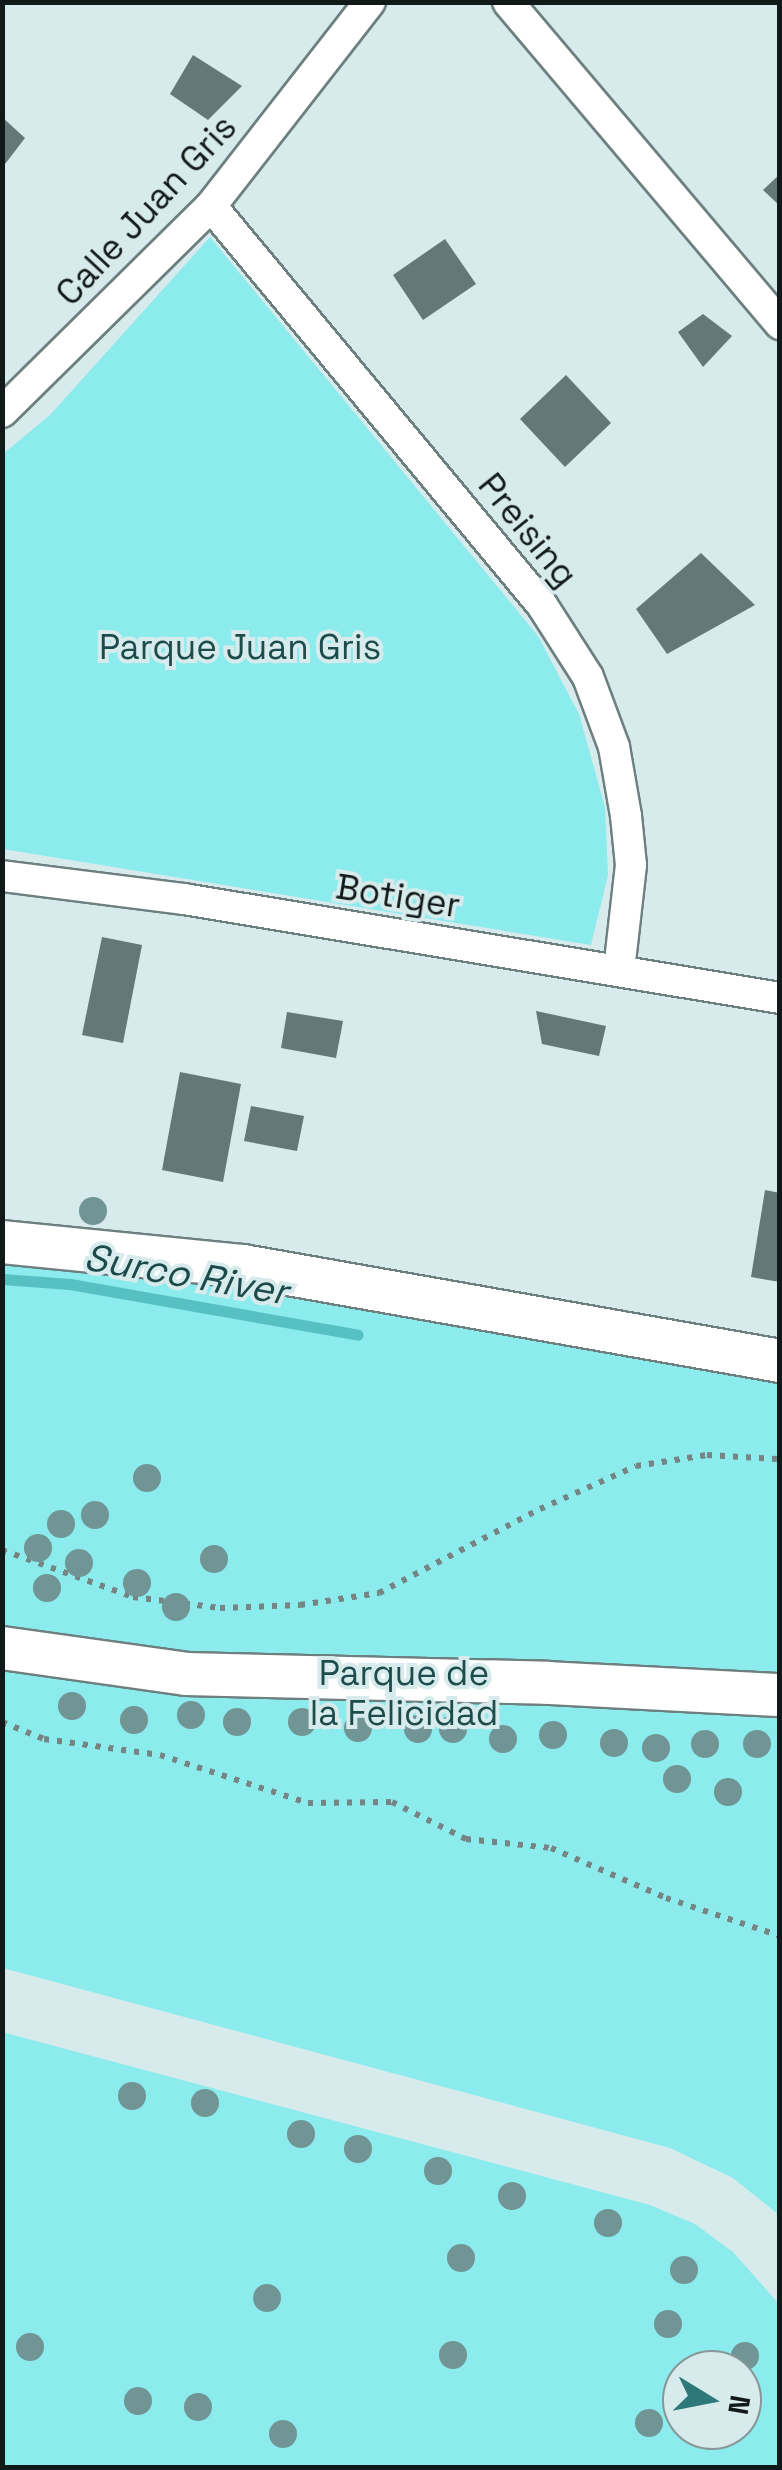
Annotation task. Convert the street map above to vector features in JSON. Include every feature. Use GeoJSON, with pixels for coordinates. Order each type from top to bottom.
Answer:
{"type":"FeatureCollection","features":[{"type":"Feature","properties":{"kind":"street","name":"Calle Juan Gris"},"geometry":{"type":"LineString","coordinates":[[2,412],[211,206],[370,2]]}},
{"type":"Feature","properties":{"kind":"street"},"geometry":{"type":"LineString","coordinates":[[508,2],[780,324]]}},
{"type":"Feature","properties":{"kind":"street","name":"Preising"},"geometry":{"type":"LineString","coordinates":[[211,206],[542,605],[588,678],[614,747],[626,816],[631,865],[619,970]]}},
{"type":"Feature","properties":{"kind":"street","name":"Botiger"},"geometry":{"type":"LineString","coordinates":[[2,876],[184,899],[780,998]]}},
{"type":"Feature","properties":{"kind":"street"},"geometry":{"type":"LineString","coordinates":[[2,1242],[244,1266],[780,1361]]}},
{"type":"Feature","properties":{"kind":"street"},"geometry":{"type":"LineString","coordinates":[[2,1648],[186,1674],[548,1682],[780,1695]]}},
{"type":"Feature","properties":{"kind":"path"},"geometry":{"type":"LineString","coordinates":[[2,1550],[133,1597],[220,1608],[300,1606],[379,1592],[636,1466],[707,1455],[776,1459]]}},
{"type":"Feature","properties":{"kind":"path"},"geometry":{"type":"LineString","coordinates":[[2,1722],[44,1739],[160,1756],[308,1803],[392,1802],[466,1839],[551,1848],[666,1898],[780,1936]]}},
{"type":"Feature","properties":{"kind":"green space","name":"Parque Juan Gris"},"geometry":{"type":"Polygon","coordinates":[[[210,237],[538,636],[579,714],[605,807],[608,875],[591,945],[3,849],[3,454],[50,415],[210,237]]]}},
{"type":"Feature","properties":{"kind":"green space","name":"Parque de la Felicidad"},"geometry":{"type":"Polygon","coordinates":[[[2,1257],[95,1264],[779,1383],[779,2215],[733,2178],[670,2148],[3,1968],[2,1257]]]}},
{"type":"Feature","properties":{"kind":"green space"},"geometry":{"type":"Polygon","coordinates":[[[2,2032],[650,2205],[695,2224],[733,2252],[779,2304],[779,2467],[3,2467],[2,2032]]]}},
{"type":"Feature","properties":{"kind":"building"},"geometry":{"type":"Polygon","coordinates":[[[193,55],[242,86],[208,120],[170,94],[193,55]]]}},
{"type":"Feature","properties":{"kind":"building"},"geometry":{"type":"Polygon","coordinates":[[[2,117],[25,138],[2,168],[2,117]]]}},
{"type":"Feature","properties":{"kind":"building"},"geometry":{"type":"Polygon","coordinates":[[[780,174],[780,206],[763,190],[780,174]]]}},
{"type":"Feature","properties":{"kind":"building"},"geometry":{"type":"Polygon","coordinates":[[[445,239],[476,284],[423,320],[393,275],[445,239]]]}},
{"type":"Feature","properties":{"kind":"building"},"geometry":{"type":"Polygon","coordinates":[[[703,314],[732,336],[703,367],[678,332],[703,314]]]}},
{"type":"Feature","properties":{"kind":"building"},"geometry":{"type":"Polygon","coordinates":[[[566,375],[611,423],[565,467],[520,419],[566,375]]]}},
{"type":"Feature","properties":{"kind":"building"},"geometry":{"type":"Polygon","coordinates":[[[701,553],[755,605],[667,654],[636,609],[701,553]]]}},
{"type":"Feature","properties":{"kind":"building"},"geometry":{"type":"Polygon","coordinates":[[[102,937],[142,945],[123,1043],[82,1035],[102,937]]]}},
{"type":"Feature","properties":{"kind":"building"},"geometry":{"type":"Polygon","coordinates":[[[536,1011],[606,1026],[599,1056],[542,1044],[536,1011]]]}},
{"type":"Feature","properties":{"kind":"building"},"geometry":{"type":"Polygon","coordinates":[[[287,1012],[343,1021],[336,1058],[281,1048],[287,1012]]]}},
{"type":"Feature","properties":{"kind":"building"},"geometry":{"type":"Polygon","coordinates":[[[180,1072],[241,1084],[223,1182],[162,1170],[180,1072]]]}},
{"type":"Feature","properties":{"kind":"building"},"geometry":{"type":"Polygon","coordinates":[[[251,1106],[304,1116],[297,1151],[244,1141],[251,1106]]]}},
{"type":"Feature","properties":{"kind":"building"},"geometry":{"type":"Polygon","coordinates":[[[765,1190],[780,1193],[780,1282],[751,1277],[765,1190]]]}},
{"type":"Feature","properties":{"kind":"waterway","name":"Surco River"},"geometry":{"type":"LineString","coordinates":[[2,1279],[70,1284],[358,1335]]}}]}
